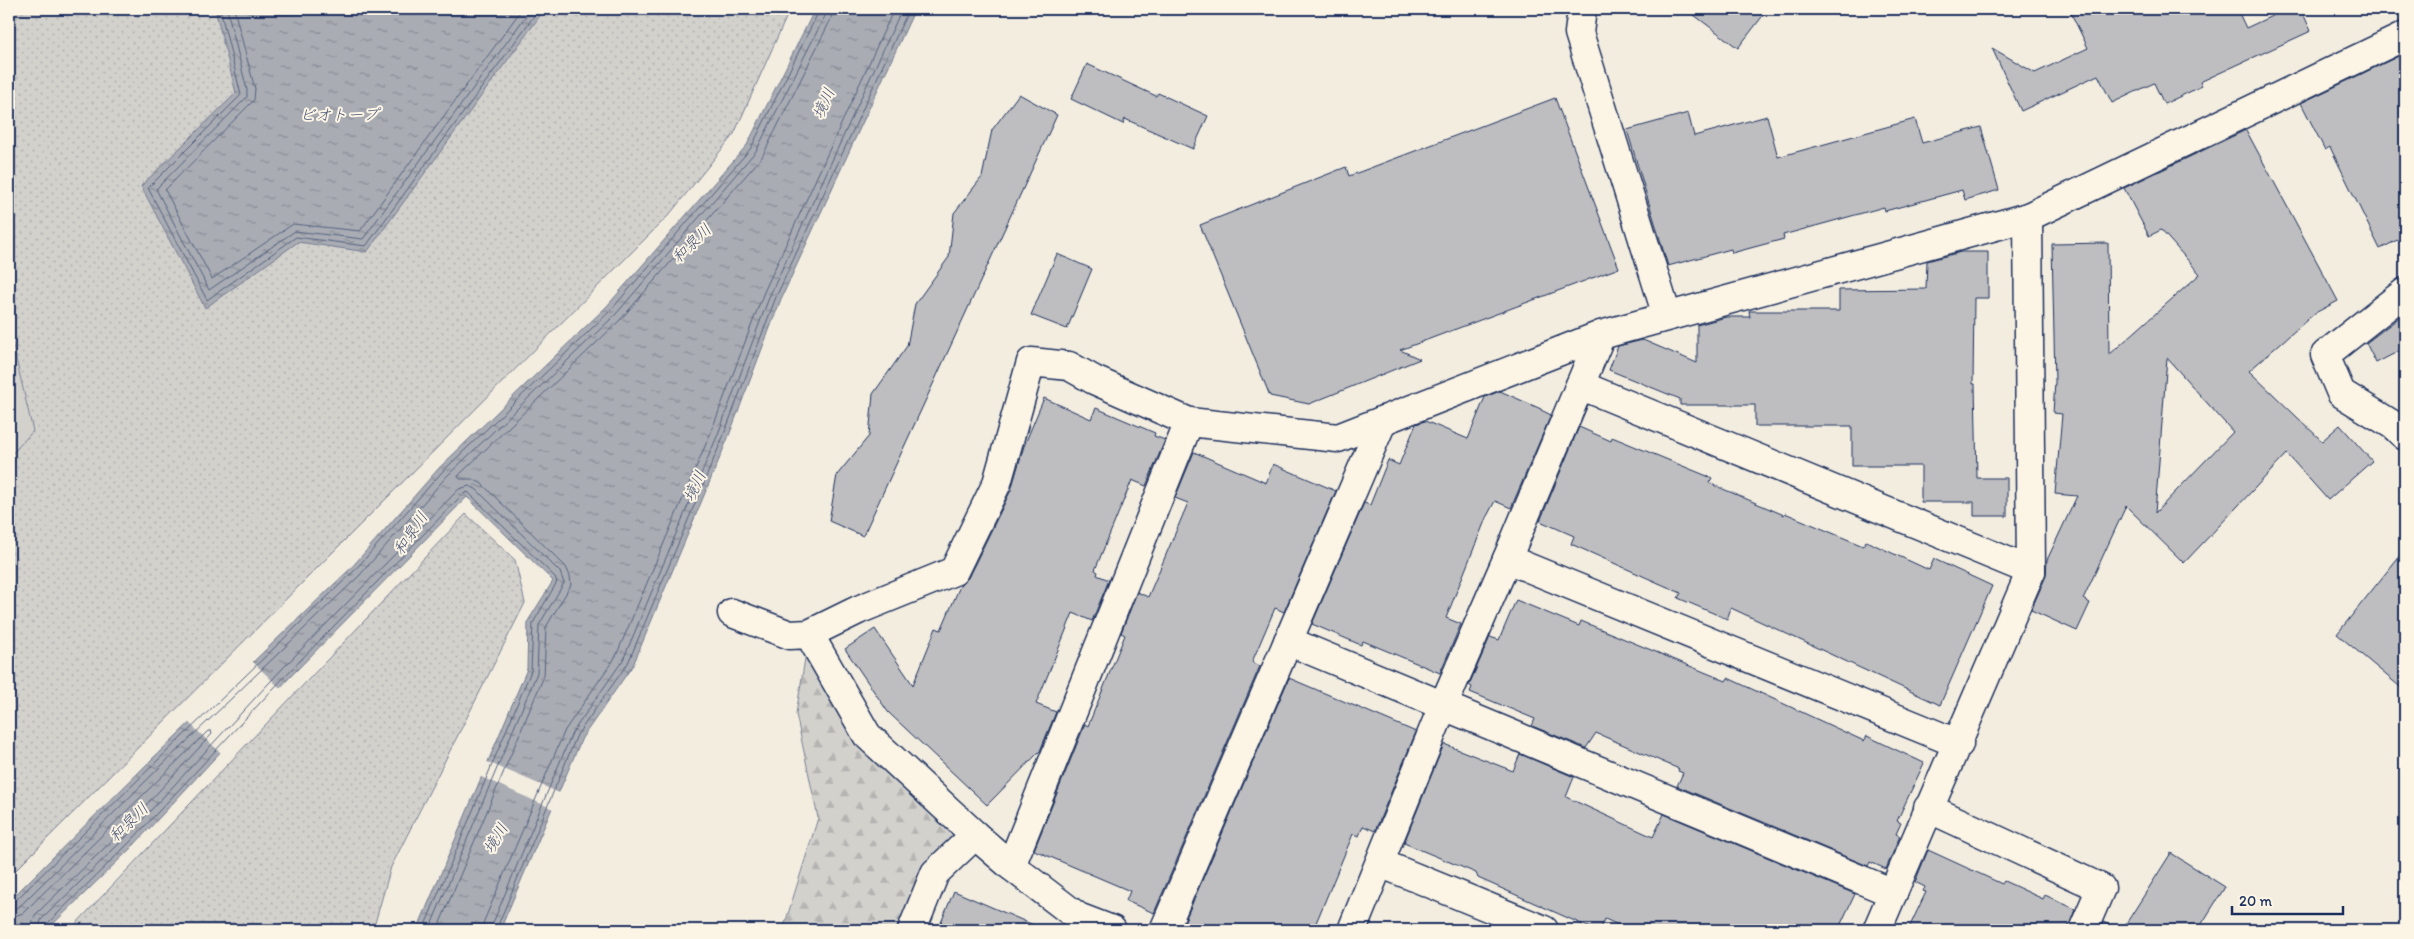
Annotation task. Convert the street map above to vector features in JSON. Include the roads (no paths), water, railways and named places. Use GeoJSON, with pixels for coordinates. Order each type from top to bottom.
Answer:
{"type":"FeatureCollection","features":[{"type":"Feature","properties":{"kind":"street"},"geometry":{"type":"LineString","coordinates":[[1582,9],[1578,33],[1667,316]]}},
{"type":"Feature","properties":{"kind":"street"},"geometry":{"type":"LineString","coordinates":[[732,613],[790,635],[809,634],[858,610],[954,571],[997,483],[1031,362],[1069,366],[1094,380],[1189,422],[1338,438],[1601,335],[2028,217],[2405,36]]}},
{"type":"Feature","properties":{"kind":"street"},"geometry":{"type":"LineString","coordinates":[[1877,930],[1928,808],[1959,744],[2030,571],[2028,217]]}},
{"type":"Feature","properties":{"kind":"street"},"geometry":{"type":"LineString","coordinates":[[2405,292],[2325,355],[2341,393],[2393,425],[2405,436]]}},
{"type":"Feature","properties":{"kind":"street"},"geometry":{"type":"LineString","coordinates":[[1352,930],[1443,706],[1601,335]]}},
{"type":"Feature","properties":{"kind":"street"},"geometry":{"type":"LineString","coordinates":[[1580,385],[2030,571]]}},
{"type":"Feature","properties":{"kind":"street"},"geometry":{"type":"LineString","coordinates":[[1164,930],[1382,420]]}},
{"type":"Feature","properties":{"kind":"street"},"geometry":{"type":"LineString","coordinates":[[1011,866],[1189,422]]}},
{"type":"Feature","properties":{"kind":"street"},"geometry":{"type":"LineString","coordinates":[[1507,559],[1959,744]]}},
{"type":"Feature","properties":{"kind":"street"},"geometry":{"type":"LineString","coordinates":[[809,634],[867,735],[1011,866],[1078,917],[1112,930]]}},
{"type":"Feature","properties":{"kind":"street"},"geometry":{"type":"LineString","coordinates":[[1288,640],[1893,893]]}},
{"type":"Feature","properties":{"kind":"street"},"geometry":{"type":"LineString","coordinates":[[1928,808],[2101,888],[2083,930]]}},
{"type":"Feature","properties":{"kind":"street"},"geometry":{"type":"LineString","coordinates":[[912,930],[935,873],[975,835]]}},
{"type":"Feature","properties":{"kind":"street"},"geometry":{"type":"LineString","coordinates":[[1380,863],[1544,930]]}},
{"type":"Feature","properties":{"kind":"water","name":"ビオトープ"},"geometry":{"type":"Polygon","coordinates":[[[215,9],[545,9],[367,252],[298,242],[205,308],[141,186],[236,93],[215,9]]]}},
{"type":"Feature","properties":{"kind":"water"},"geometry":{"type":"Polygon","coordinates":[[[815,9],[915,9],[781,299],[728,438],[633,665],[582,738],[500,930],[417,930],[527,669],[528,621],[553,581],[467,497],[291,676],[133,846],[47,930],[9,930],[9,901],[153,758],[351,568],[439,468],[607,306],[747,145],[815,9]]]}},
{"type":"Feature","properties":{"kind":"water label","name":"境川"},"geometry":{"type":"Point","coordinates":[823,103]}},
{"type":"Feature","properties":{"kind":"water label","name":"和泉川"},"geometry":{"type":"Point","coordinates":[691,243]}},
{"type":"Feature","properties":{"kind":"water label","name":"境川"},"geometry":{"type":"Point","coordinates":[694,486]}},
{"type":"Feature","properties":{"kind":"water label","name":"和泉川"},"geometry":{"type":"Point","coordinates":[410,533]}},
{"type":"Feature","properties":{"kind":"water label","name":"和泉川"},"geometry":{"type":"Point","coordinates":[128,822]}},
{"type":"Feature","properties":{"kind":"water label","name":"境川"},"geometry":{"type":"Point","coordinates":[495,838]}}]}
